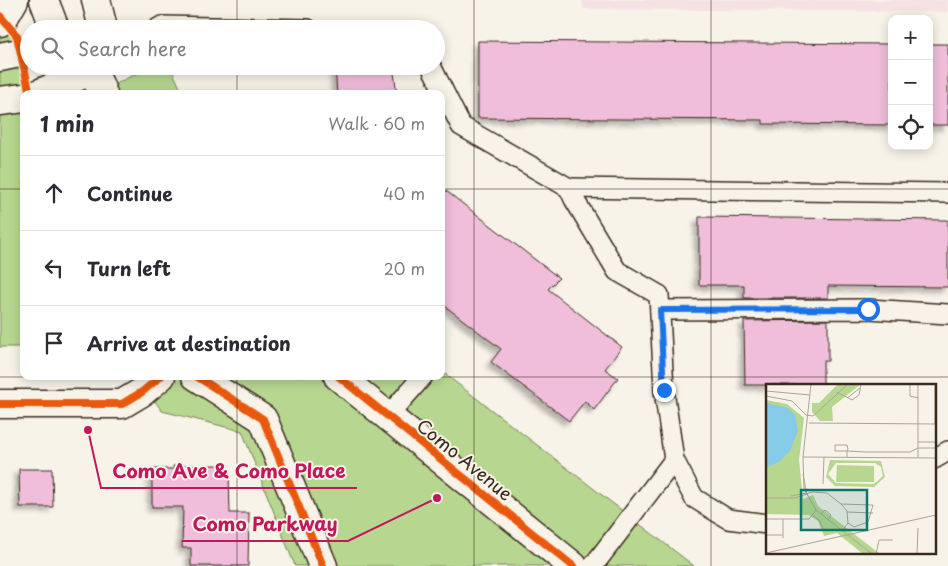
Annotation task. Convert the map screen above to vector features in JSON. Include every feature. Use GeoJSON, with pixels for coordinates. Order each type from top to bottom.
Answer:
{"type":"FeatureCollection","features":[{"type":"Feature","properties":{"kind":"street"},"geometry":{"type":"LineString","coordinates":[[0,22],[14,0]]}},
{"type":"Feature","properties":{"kind":"street"},"geometry":{"type":"LineString","coordinates":[[44,0],[52,20]]}},
{"type":"Feature","properties":{"kind":"street"},"geometry":{"type":"LineString","coordinates":[[0,57],[20,53]]}},
{"type":"Feature","properties":{"kind":"street"},"geometry":{"type":"LineString","coordinates":[[49,90],[90,75]]}},
{"type":"Feature","properties":{"kind":"street"},"geometry":{"type":"LineString","coordinates":[[0,101],[20,98]]}},
{"type":"Feature","properties":{"kind":"street"},"geometry":{"type":"LineString","coordinates":[[0,404],[122,404],[142,392],[156,380]]}},
{"type":"Feature","properties":{"kind":"street"},"geometry":{"type":"LineString","coordinates":[[202,380],[264,420],[323,566]]}},
{"type":"Feature","properties":{"kind":"street","name":"Como Avenue"},"geometry":{"type":"LineString","coordinates":[[343,380],[573,566]]}},
{"type":"Feature","properties":{"kind":"lane"},"geometry":{"type":"LineString","coordinates":[[436,75],[443,90]]}},
{"type":"Feature","properties":{"kind":"lane"},"geometry":{"type":"LineString","coordinates":[[445,93],[462,126],[570,188],[948,193]]}},
{"type":"Feature","properties":{"kind":"lane"},"geometry":{"type":"LineString","coordinates":[[570,188],[574,199],[617,271],[660,295],[664,390],[674,460],[694,498],[728,519],[766,524]]}},
{"type":"Feature","properties":{"kind":"lane"},"geometry":{"type":"LineString","coordinates":[[660,310],[868,309],[948,314]]}},
{"type":"Feature","properties":{"kind":"lane"},"geometry":{"type":"LineString","coordinates":[[388,416],[420,380]]}},
{"type":"Feature","properties":{"kind":"lane"},"geometry":{"type":"LineString","coordinates":[[936,458],[948,451]]}},
{"type":"Feature","properties":{"kind":"lane"},"geometry":{"type":"LineString","coordinates":[[593,566],[674,460]]}},
{"type":"Feature","properties":{"kind":"shaded area"},"geometry":{"type":"Polygon","coordinates":[[[582,0],[948,0],[948,12],[583,9],[582,0]]]}},
{"type":"Feature","properties":{"kind":"green space"},"geometry":{"type":"Polygon","coordinates":[[[0,0],[4,0],[20,75],[25,90],[20,90],[20,347],[0,347],[0,0]]]}},
{"type":"Feature","properties":{"kind":"green space"},"geometry":{"type":"Polygon","coordinates":[[[134,75],[174,75],[181,90],[103,90],[134,75]]]}},
{"type":"Feature","properties":{"kind":"green space"},"geometry":{"type":"Polygon","coordinates":[[[445,374],[694,566],[295,566],[242,431],[162,411],[140,380],[445,380],[445,374]]]}},
{"type":"Feature","properties":{"kind":"building"},"geometry":{"type":"Polygon","coordinates":[[[478,41],[888,44],[888,125],[763,124],[763,120],[478,118],[478,41]]]}},
{"type":"Feature","properties":{"kind":"building"},"geometry":{"type":"Polygon","coordinates":[[[933,44],[948,44],[948,125],[933,125],[933,44]]]}},
{"type":"Feature","properties":{"kind":"building"},"geometry":{"type":"Polygon","coordinates":[[[336,75],[394,75],[396,90],[337,90],[336,75]]]}},
{"type":"Feature","properties":{"kind":"building"},"geometry":{"type":"Polygon","coordinates":[[[445,190],[559,278],[548,289],[622,347],[605,369],[618,378],[594,410],[585,401],[569,421],[491,362],[501,349],[445,306],[445,190]]]}},
{"type":"Feature","properties":{"kind":"building"},"geometry":{"type":"Polygon","coordinates":[[[699,217],[948,220],[948,287],[828,286],[828,298],[744,298],[744,285],[699,285],[699,217]]]}},
{"type":"Feature","properties":{"kind":"building"},"geometry":{"type":"Polygon","coordinates":[[[828,320],[828,361],[823,361],[823,384],[745,385],[744,321],[828,320]]]}},
{"type":"Feature","properties":{"kind":"building"},"geometry":{"type":"Polygon","coordinates":[[[221,465],[221,468],[227,468],[227,474],[229,474],[230,513],[249,513],[248,566],[191,566],[191,548],[182,548],[183,507],[152,507],[152,469],[174,469],[173,466],[221,465]]]}},
{"type":"Feature","properties":{"kind":"building"},"geometry":{"type":"Polygon","coordinates":[[[19,469],[52,469],[53,507],[20,507],[19,469]]]}},
{"type":"Feature","properties":{"kind":"cycle path"},"geometry":{"type":"LineString","coordinates":[[0,16],[17,36],[20,49]]}},
{"type":"Feature","properties":{"kind":"cycle path"},"geometry":{"type":"LineString","coordinates":[[26,75],[29,90]]}},
{"type":"Feature","properties":{"kind":"cycle path"},"geometry":{"type":"LineString","coordinates":[[0,404],[122,404],[142,392],[156,380]]}},
{"type":"Feature","properties":{"kind":"cycle path"},"geometry":{"type":"LineString","coordinates":[[202,380],[263,419],[323,566]]}},
{"type":"Feature","properties":{"kind":"cycle path"},"geometry":{"type":"LineString","coordinates":[[343,380],[573,566]]}},
{"type":"Feature","properties":{"kind":"place","name":"Como Ave & Como Place"},"geometry":{"type":"Point","coordinates":[88,430]}},
{"type":"Feature","properties":{"kind":"place","name":"Como Parkway"},"geometry":{"type":"Point","coordinates":[437,498]}},
{"type":"Feature","properties":{"kind":"route"},"geometry":{"type":"LineString","coordinates":[[664,390],[660,310],[868,309]]}}]}
